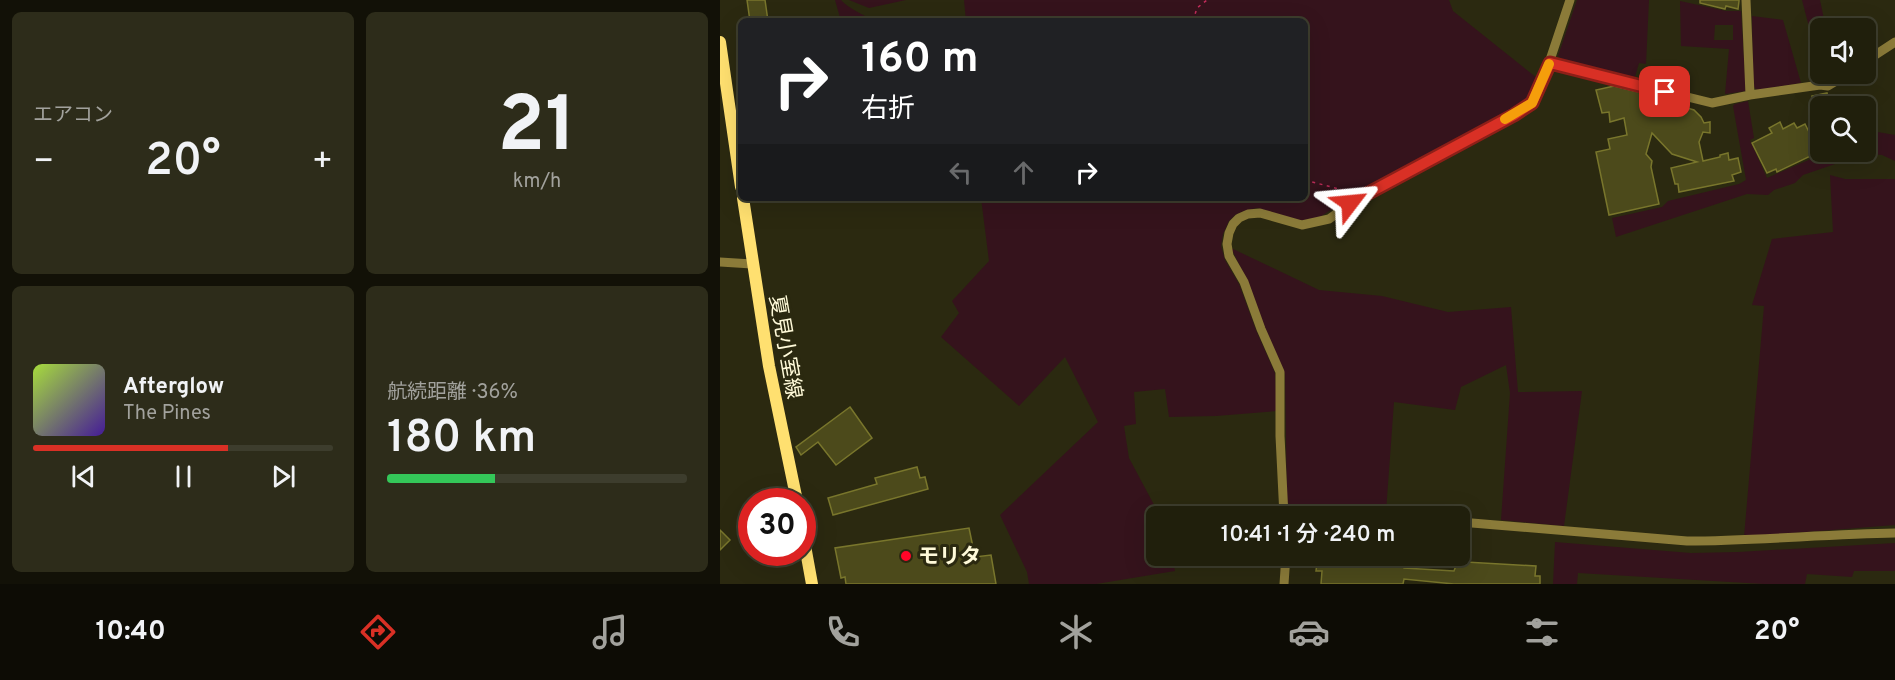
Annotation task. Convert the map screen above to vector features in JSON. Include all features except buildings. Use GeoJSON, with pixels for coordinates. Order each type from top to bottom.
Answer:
{"type":"FeatureCollection","features":[{"type":"Feature","properties":{"kind":"main road"},"geometry":{"type":"LineString","coordinates":[[720,42],[738,166]]}},
{"type":"Feature","properties":{"kind":"main road","name":"夏見小室線"},"geometry":{"type":"LineString","coordinates":[[743,201],[776,403],[794,488]]}},
{"type":"Feature","properties":{"kind":"main road"},"geometry":{"type":"LineString","coordinates":[[809,566],[812,584]]}},
{"type":"Feature","properties":{"kind":"street"},"geometry":{"type":"LineString","coordinates":[[1284,506],[1280,372],[1244,282],[1230,256],[1227,244],[1228,233],[1239,218],[1248,214],[1260,213],[1302,225],[1329,219],[1363,195],[1514,115],[1532,103],[1550,63],[1570,0]]}},
{"type":"Feature","properties":{"kind":"street"},"geometry":{"type":"LineString","coordinates":[[1746,0],[1750,95]]}},
{"type":"Feature","properties":{"kind":"street"},"geometry":{"type":"LineString","coordinates":[[1876,54],[1895,42]]}},
{"type":"Feature","properties":{"kind":"street"},"geometry":{"type":"LineString","coordinates":[[1550,63],[1712,103],[1750,95],[1831,84]]}},
{"type":"Feature","properties":{"kind":"street"},"geometry":{"type":"LineString","coordinates":[[720,262],[752,264]]}},
{"type":"Feature","properties":{"kind":"street"},"geometry":{"type":"LineString","coordinates":[[1470,523],[1687,542],[1895,533]]}},
{"type":"Feature","properties":{"kind":"street"},"geometry":{"type":"LineString","coordinates":[[1284,584],[1285,566]]}},
{"type":"Feature","properties":{"kind":"path"},"geometry":{"type":"LineString","coordinates":[[1194,18],[1197,8],[1207,0]]}},
{"type":"Feature","properties":{"kind":"path"},"geometry":{"type":"LineString","coordinates":[[1308,181],[1363,195]]}},
{"type":"Feature","properties":{"kind":"shaded area"},"geometry":{"type":"Polygon","coordinates":[[[835,0],[841,0],[867,18],[840,18],[835,0]]]}},
{"type":"Feature","properties":{"kind":"shaded area"},"geometry":{"type":"Polygon","coordinates":[[[849,0],[906,0],[869,8],[849,0]]]}},
{"type":"Feature","properties":{"kind":"shaded area"},"geometry":{"type":"Polygon","coordinates":[[[964,0],[1449,0],[1453,11],[1537,78],[1526,102],[1352,196],[1320,217],[1297,220],[1257,208],[1235,215],[1229,221],[1223,234],[1221,246],[1275,373],[1277,411],[1169,417],[1165,389],[1134,392],[1136,424],[1124,426],[1129,458],[1155,506],[1146,506],[1146,566],[1174,566],[1175,571],[1096,584],[1029,584],[1027,572],[1000,515],[1098,422],[1065,357],[1019,406],[941,337],[959,313],[952,301],[989,261],[981,201],[1308,201],[1308,18],[966,18],[964,0]]]}},
{"type":"Feature","properties":{"kind":"shaded area"},"geometry":{"type":"Polygon","coordinates":[[[1577,0],[1649,0],[1646,64],[1639,63],[1635,77],[1564,60],[1558,56],[1577,0]]]}},
{"type":"Feature","properties":{"kind":"shaded area"},"geometry":{"type":"Polygon","coordinates":[[[1802,0],[1820,0],[1824,18],[1810,18],[1809,27],[1802,0]]]}},
{"type":"Feature","properties":{"kind":"shaded area"},"geometry":{"type":"Polygon","coordinates":[[[1680,1],[1726,11],[1741,11],[1746,91],[1725,94],[1729,49],[1681,46],[1680,1]],[[1715,25],[1714,40],[1733,40],[1733,25],[1715,25]]]}},
{"type":"Feature","properties":{"kind":"shaded area"},"geometry":{"type":"Polygon","coordinates":[[[1752,16],[1783,20],[1801,83],[1757,90],[1753,86],[1752,16]]]}},
{"type":"Feature","properties":{"kind":"shaded area"},"geometry":{"type":"Polygon","coordinates":[[[1748,101],[1754,138],[1750,140],[1767,178],[1810,159],[1810,162],[1840,162],[1803,175],[1795,183],[1774,190],[1768,195],[1747,194],[1616,237],[1612,218],[1662,207],[1668,201],[1739,184],[1746,180],[1733,106],[1748,101]]]}},
{"type":"Feature","properties":{"kind":"shaded area"},"geometry":{"type":"Polygon","coordinates":[[[1876,132],[1895,135],[1895,161],[1876,154],[1876,132]]]}},
{"type":"Feature","properties":{"kind":"shaded area"},"geometry":{"type":"Polygon","coordinates":[[[1830,175],[1845,179],[1895,179],[1895,525],[1744,537],[1764,306],[1752,305],[1772,239],[1833,232],[1830,175]]]}},
{"type":"Feature","properties":{"kind":"shaded area"},"geometry":{"type":"Polygon","coordinates":[[[1231,248],[1319,290],[1382,296],[1448,312],[1511,307],[1518,392],[1582,391],[1564,526],[1501,520],[1510,393],[1506,365],[1461,387],[1455,410],[1394,402],[1386,506],[1291,506],[1287,502],[1285,374],[1264,327],[1247,280],[1231,248]]]}},
{"type":"Feature","properties":{"kind":"shaded area"},"geometry":{"type":"Polygon","coordinates":[[[1555,542],[1691,553],[1895,543],[1895,571],[1854,571],[1852,577],[1807,574],[1805,584],[1764,584],[1578,573],[1577,584],[1553,584],[1555,542]]]}},
{"type":"Feature","properties":{"kind":"slow traffic"},"geometry":{"type":"LineString","coordinates":[[1505,119],[1532,103],[1549,64]]}},
{"type":"Feature","properties":{"kind":"place","name":"モリタ"},"geometry":{"type":"Point","coordinates":[906,556]}},
{"type":"Feature","properties":{"kind":"route"},"geometry":{"type":"LineString","coordinates":[[1350,203],[1514,115],[1532,103],[1550,63],[1665,92]]}}]}
